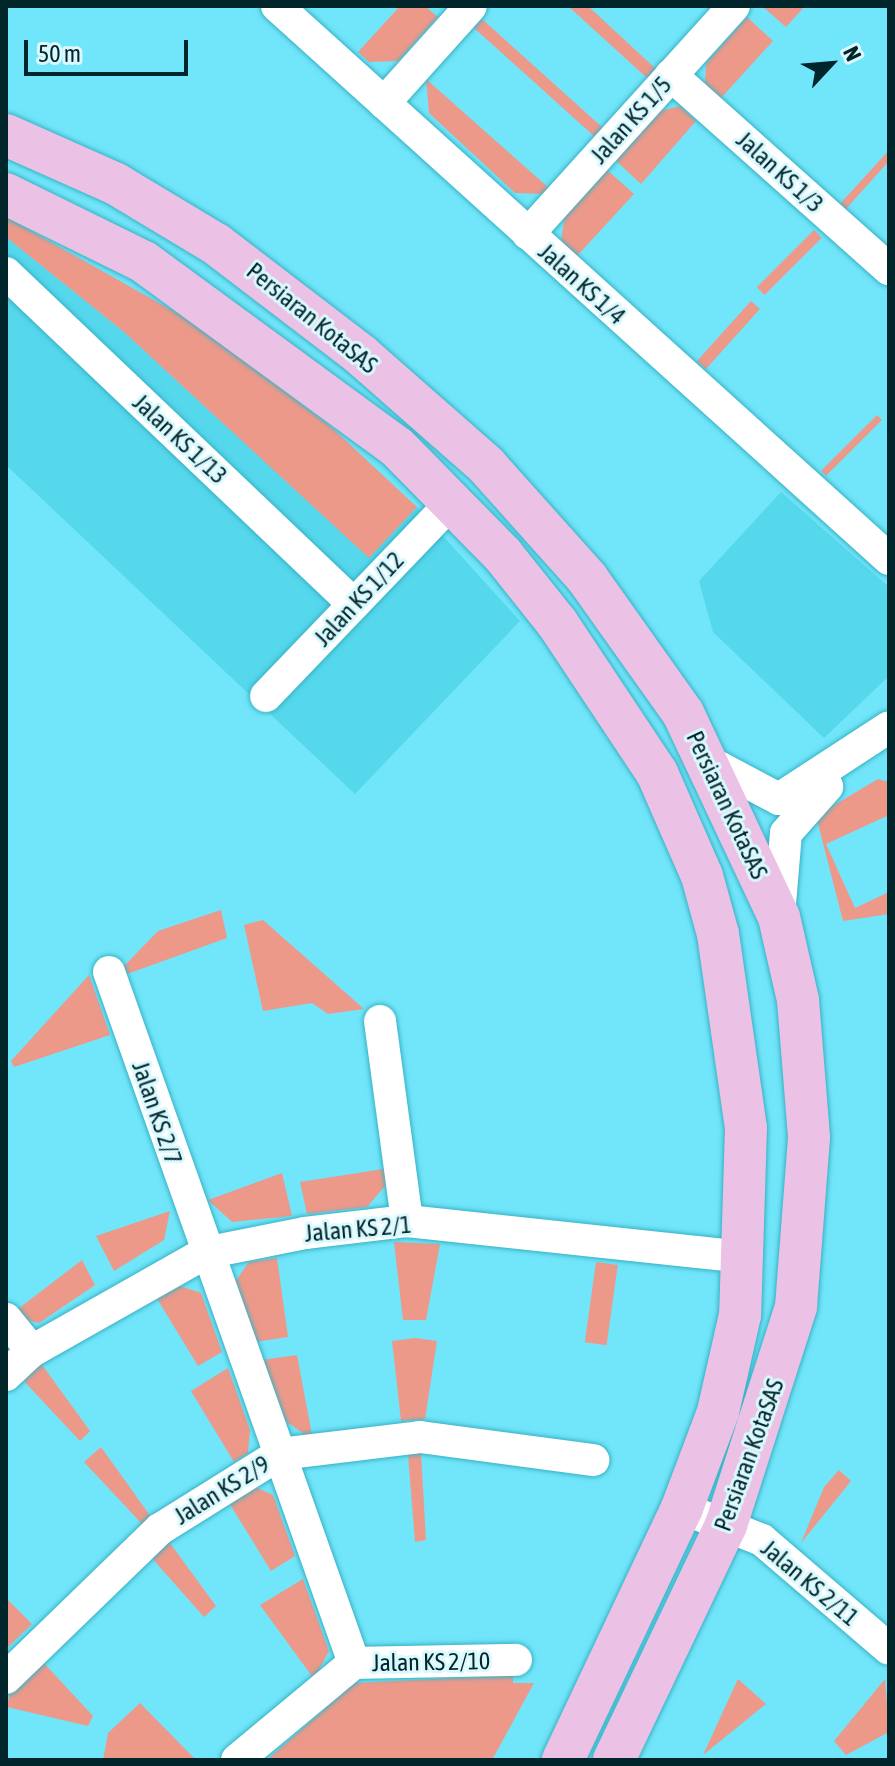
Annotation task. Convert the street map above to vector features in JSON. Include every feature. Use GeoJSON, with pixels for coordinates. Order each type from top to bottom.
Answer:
{"type":"FeatureCollection","features":[{"type":"Feature","properties":{"kind":"main road","name":"Persiaran KotaSAS"},"geometry":{"type":"LineString","coordinates":[[6,135],[116,184],[216,244],[361,355],[486,465],[587,578],[711,763],[779,917],[804,1057],[807,1226],[777,1382],[726,1525],[614,1760]]}},
{"type":"Feature","properties":{"kind":"main road","name":"Persiaran KotaSAS"},"geometry":{"type":"LineString","coordinates":[[6,194],[157,271],[336,395],[452,502],[521,577],[621,715],[657,773],[702,876],[741,1084],[745,1257],[731,1364],[682,1508],[563,1760]]}},
{"type":"Feature","properties":{"kind":"street","name":"Jalan KS 1/4"},"geometry":{"type":"LineString","coordinates":[[277,6],[889,559]]}},
{"type":"Feature","properties":{"kind":"street"},"geometry":{"type":"LineString","coordinates":[[384,103],[471,6]]}},
{"type":"Feature","properties":{"kind":"street","name":"Jalan KS 1/5"},"geometry":{"type":"LineString","coordinates":[[528,234],[734,6]]}},
{"type":"Feature","properties":{"kind":"street","name":"Jalan KS 1/3"},"geometry":{"type":"LineString","coordinates":[[671,75],[889,269]]}},
{"type":"Feature","properties":{"kind":"street","name":"Jalan KS 1/13"},"geometry":{"type":"LineString","coordinates":[[6,273],[354,604]]}},
{"type":"Feature","properties":{"kind":"street","name":"Jalan KS 1/12"},"geometry":{"type":"LineString","coordinates":[[266,696],[452,502]]}},
{"type":"Feature","properties":{"kind":"street"},"geometry":{"type":"LineString","coordinates":[[779,917],[786,833],[840,764],[888,729]]}},
{"type":"Feature","properties":{"kind":"street"},"geometry":{"type":"LineString","coordinates":[[711,763],[779,799],[821,769],[840,764]]}},
{"type":"Feature","properties":{"kind":"street","name":"Jalan KS 2/7"},"geometry":{"type":"LineString","coordinates":[[109,972],[205,1253],[354,1663]]}},
{"type":"Feature","properties":{"kind":"street"},"geometry":{"type":"LineString","coordinates":[[380,1021],[407,1221]]}},
{"type":"Feature","properties":{"kind":"street","name":"Jalan KS 2/1"},"geometry":{"type":"LineString","coordinates":[[6,1375],[32,1351],[205,1253],[407,1221],[745,1257]]}},
{"type":"Feature","properties":{"kind":"street"},"geometry":{"type":"LineString","coordinates":[[6,1319],[32,1351]]}},
{"type":"Feature","properties":{"kind":"street","name":"Jalan KS 2/9"},"geometry":{"type":"LineString","coordinates":[[6,1678],[160,1529],[280,1454],[420,1437],[593,1460]]}},
{"type":"Feature","properties":{"kind":"street","name":"Jalan KS 2/11"},"geometry":{"type":"LineString","coordinates":[[682,1508],[726,1525],[777,1552],[889,1649]]}},
{"type":"Feature","properties":{"kind":"street","name":"Jalan KS 2/10"},"geometry":{"type":"LineString","coordinates":[[237,1760],[354,1663],[516,1660]]}},
{"type":"Feature","properties":{"kind":"shaded area"},"geometry":{"type":"Polygon","coordinates":[[[400,6],[425,6],[438,17],[398,61],[369,62],[358,52],[400,6]]]}},
{"type":"Feature","properties":{"kind":"shaded area"},"geometry":{"type":"Polygon","coordinates":[[[568,6],[588,6],[657,70],[648,79],[568,6]]]}},
{"type":"Feature","properties":{"kind":"shaded area"},"geometry":{"type":"Polygon","coordinates":[[[762,6],[805,6],[786,27],[762,6]]]}},
{"type":"Feature","properties":{"kind":"shaded area"},"geometry":{"type":"Polygon","coordinates":[[[747,17],[773,41],[721,98],[705,84],[706,63],[747,17]]]}},
{"type":"Feature","properties":{"kind":"shaded area"},"geometry":{"type":"Polygon","coordinates":[[[482,19],[604,129],[596,138],[474,28],[482,19]]]}},
{"type":"Feature","properties":{"kind":"shaded area"},"geometry":{"type":"Polygon","coordinates":[[[426,79],[549,188],[544,194],[515,193],[429,113],[426,79]]]}},
{"type":"Feature","properties":{"kind":"shaded area"},"geometry":{"type":"Polygon","coordinates":[[[680,106],[696,121],[641,184],[613,158],[653,113],[680,106]]]}},
{"type":"Feature","properties":{"kind":"shaded area"},"geometry":{"type":"Polygon","coordinates":[[[889,150],[889,161],[845,210],[839,205],[889,150]]]}},
{"type":"Feature","properties":{"kind":"shaded area"},"geometry":{"type":"Polygon","coordinates":[[[606,169],[634,194],[577,256],[561,241],[565,214],[606,169]]]}},
{"type":"Feature","properties":{"kind":"shaded area"},"geometry":{"type":"Polygon","coordinates":[[[6,217],[193,322],[329,425],[417,507],[369,558],[124,332],[6,237],[6,217]]]}},
{"type":"Feature","properties":{"kind":"shaded area"},"geometry":{"type":"Polygon","coordinates":[[[814,230],[822,238],[765,295],[757,287],[814,230]]]}},
{"type":"Feature","properties":{"kind":"shaded area"},"geometry":{"type":"Polygon","coordinates":[[[6,237],[124,332],[369,557],[417,507],[520,621],[355,794],[6,465],[6,237]]]}},
{"type":"Feature","properties":{"kind":"shaded area"},"geometry":{"type":"Polygon","coordinates":[[[751,301],[760,309],[706,369],[697,361],[751,301]]]}},
{"type":"Feature","properties":{"kind":"shaded area"},"geometry":{"type":"Polygon","coordinates":[[[877,415],[882,420],[826,476],[821,471],[877,415]]]}},
{"type":"Feature","properties":{"kind":"shaded area"},"geometry":{"type":"Polygon","coordinates":[[[781,492],[889,587],[889,676],[824,738],[713,632],[699,581],[781,492]]]}},
{"type":"Feature","properties":{"kind":"shaded area"},"geometry":{"type":"Polygon","coordinates":[[[878,779],[889,782],[889,815],[826,844],[855,908],[889,892],[889,914],[843,921],[816,816],[878,779]]]}},
{"type":"Feature","properties":{"kind":"shaded area"},"geometry":{"type":"Polygon","coordinates":[[[221,910],[227,938],[127,974],[124,966],[158,931],[221,910]]]}},
{"type":"Feature","properties":{"kind":"shaded area"},"geometry":{"type":"Polygon","coordinates":[[[263,920],[364,1009],[328,1014],[312,1003],[263,1011],[244,925],[263,920]]]}},
{"type":"Feature","properties":{"kind":"shaded area"},"geometry":{"type":"Polygon","coordinates":[[[89,975],[110,1035],[14,1067],[11,1061],[89,975]]]}},
{"type":"Feature","properties":{"kind":"shaded area"},"geometry":{"type":"Polygon","coordinates":[[[390,1168],[391,1179],[367,1207],[307,1214],[300,1182],[390,1168]]]}},
{"type":"Feature","properties":{"kind":"shaded area"},"geometry":{"type":"Polygon","coordinates":[[[282,1173],[292,1216],[232,1222],[208,1200],[282,1173]]]}},
{"type":"Feature","properties":{"kind":"shaded area"},"geometry":{"type":"Polygon","coordinates":[[[170,1211],[164,1240],[114,1271],[96,1236],[170,1211]]]}},
{"type":"Feature","properties":{"kind":"shaded area"},"geometry":{"type":"Polygon","coordinates":[[[394,1242],[440,1244],[426,1320],[403,1320],[394,1242]]]}},
{"type":"Feature","properties":{"kind":"shaded area"},"geometry":{"type":"Polygon","coordinates":[[[277,1258],[288,1337],[255,1342],[235,1282],[249,1262],[277,1258]]]}},
{"type":"Feature","properties":{"kind":"shaded area"},"geometry":{"type":"Polygon","coordinates":[[[82,1260],[95,1285],[39,1323],[19,1318],[14,1312],[82,1260]]]}},
{"type":"Feature","properties":{"kind":"shaded area"},"geometry":{"type":"Polygon","coordinates":[[[596,1262],[618,1265],[607,1345],[585,1342],[596,1262]]]}},
{"type":"Feature","properties":{"kind":"shaded area"},"geometry":{"type":"Polygon","coordinates":[[[177,1285],[201,1293],[222,1352],[198,1366],[156,1297],[177,1285]]]}},
{"type":"Feature","properties":{"kind":"shaded area"},"geometry":{"type":"Polygon","coordinates":[[[415,1338],[437,1341],[425,1419],[401,1421],[392,1341],[415,1338]]]}},
{"type":"Feature","properties":{"kind":"shaded area"},"geometry":{"type":"Polygon","coordinates":[[[297,1355],[312,1435],[307,1436],[280,1417],[261,1360],[297,1355]]]}},
{"type":"Feature","properties":{"kind":"shaded area"},"geometry":{"type":"Polygon","coordinates":[[[40,1362],[90,1431],[80,1441],[21,1378],[40,1362]]]}},
{"type":"Feature","properties":{"kind":"shaded area"},"geometry":{"type":"Polygon","coordinates":[[[228,1368],[250,1430],[248,1453],[234,1462],[191,1391],[228,1368]]]}},
{"type":"Feature","properties":{"kind":"shaded area"},"geometry":{"type":"Polygon","coordinates":[[[101,1447],[151,1517],[143,1525],[84,1462],[101,1447]]]}},
{"type":"Feature","properties":{"kind":"shaded area"},"geometry":{"type":"Polygon","coordinates":[[[421,1453],[426,1540],[415,1542],[408,1455],[421,1453]]]}},
{"type":"Feature","properties":{"kind":"shaded area"},"geometry":{"type":"Polygon","coordinates":[[[839,1470],[851,1481],[801,1543],[824,1487],[839,1470]]]}},
{"type":"Feature","properties":{"kind":"shaded area"},"geometry":{"type":"Polygon","coordinates":[[[253,1486],[273,1495],[295,1556],[271,1571],[228,1501],[253,1486]]]}},
{"type":"Feature","properties":{"kind":"shaded area"},"geometry":{"type":"Polygon","coordinates":[[[167,1539],[216,1606],[204,1617],[150,1556],[167,1539]]]}},
{"type":"Feature","properties":{"kind":"shaded area"},"geometry":{"type":"Polygon","coordinates":[[[303,1579],[329,1651],[314,1679],[260,1605],[303,1579]]]}},
{"type":"Feature","properties":{"kind":"shaded area"},"geometry":{"type":"Polygon","coordinates":[[[6,1598],[32,1624],[6,1649],[6,1598]]]}},
{"type":"Feature","properties":{"kind":"shaded area"},"geometry":{"type":"Polygon","coordinates":[[[41,1660],[93,1716],[88,1726],[7,1707],[11,1689],[41,1660]]]}},
{"type":"Feature","properties":{"kind":"shaded area"},"geometry":{"type":"Polygon","coordinates":[[[513,1675],[513,1683],[534,1683],[492,1760],[267,1760],[354,1683],[513,1675]]]}},
{"type":"Feature","properties":{"kind":"shaded area"},"geometry":{"type":"Polygon","coordinates":[[[738,1679],[766,1704],[703,1755],[738,1679]]]}},
{"type":"Feature","properties":{"kind":"shaded area"},"geometry":{"type":"Polygon","coordinates":[[[885,1679],[889,1732],[846,1755],[834,1741],[885,1679]]]}},
{"type":"Feature","properties":{"kind":"shaded area"},"geometry":{"type":"Polygon","coordinates":[[[140,1703],[196,1760],[103,1760],[108,1733],[140,1703]]]}}]}
